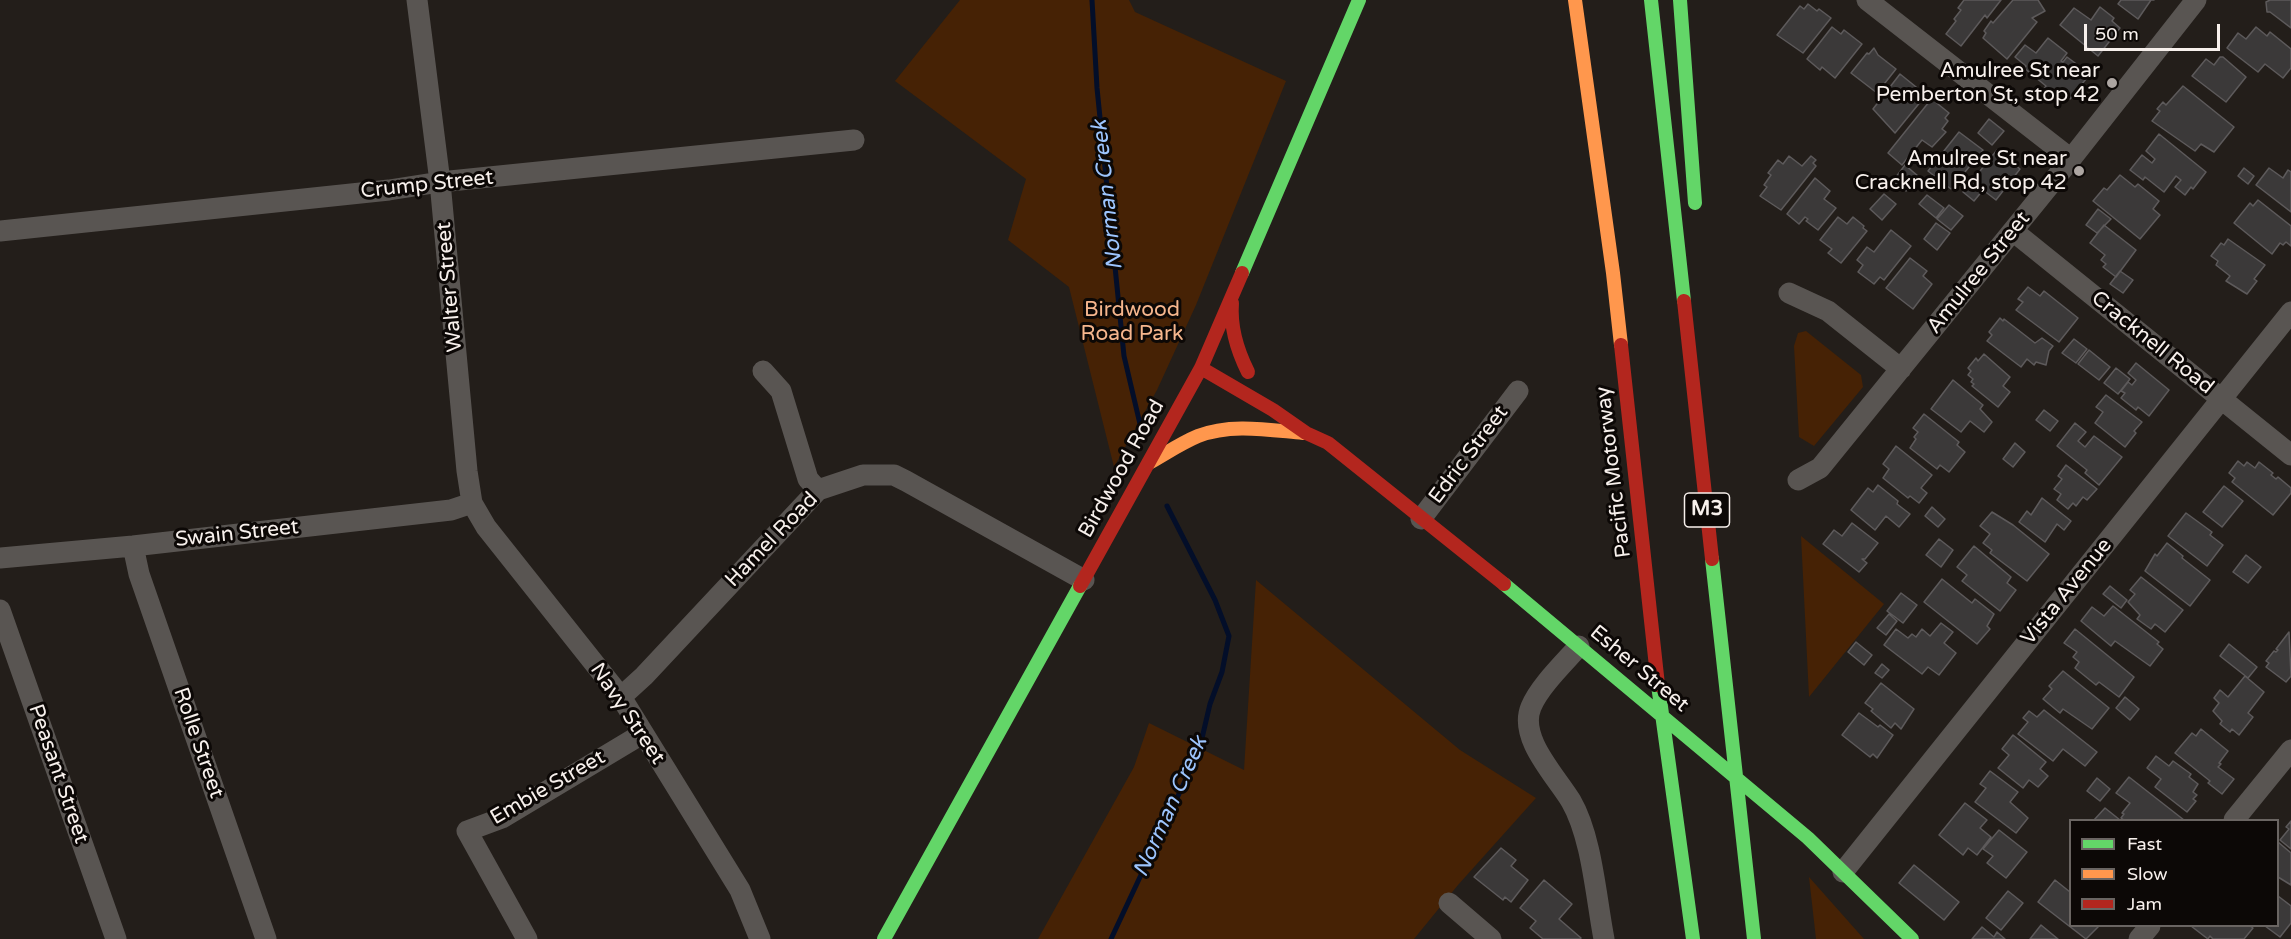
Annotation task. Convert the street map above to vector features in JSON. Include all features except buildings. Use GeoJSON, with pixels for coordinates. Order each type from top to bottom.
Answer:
{"type":"FeatureCollection","features":[{"type":"Feature","properties":{"kind":"main road","name":"Birdwood Road"},"geometry":{"type":"LineString","coordinates":[[884,939],[1201,368],[1359,0]]}},
{"type":"Feature","properties":{"kind":"main road","name":"Pacific Motorway"},"geometry":{"type":"LineString","coordinates":[[1575,0],[1612,273],[1664,738],[1693,939]]}},
{"type":"Feature","properties":{"kind":"main road","name":"M3"},"geometry":{"type":"LineString","coordinates":[[1651,0],[1754,939]]}},
{"type":"Feature","properties":{"kind":"main road"},"geometry":{"type":"LineString","coordinates":[[1680,0],[1696,212]]}},
{"type":"Feature","properties":{"kind":"main road"},"geometry":{"type":"LineString","coordinates":[[1683,300],[1696,268]]}},
{"type":"Feature","properties":{"kind":"main road"},"geometry":{"type":"LineString","coordinates":[[1209,351],[1252,375],[1234,338],[1230,312],[1233,296]]}},
{"type":"Feature","properties":{"kind":"main road","name":"Esher Street"},"geometry":{"type":"LineString","coordinates":[[1201,368],[1263,404],[1310,427],[1808,838],[1912,939]]}},
{"type":"Feature","properties":{"kind":"main road"},"geometry":{"type":"LineString","coordinates":[[1149,464],[1202,435],[1224,430],[1310,427]]}},
{"type":"Feature","properties":{"kind":"street","name":"Walter Street"},"geometry":{"type":"LineString","coordinates":[[417,0],[440,182],[466,471],[472,503]]}},
{"type":"Feature","properties":{"kind":"street"},"geometry":{"type":"LineString","coordinates":[[1867,0],[2071,159]]}},
{"type":"Feature","properties":{"kind":"street","name":"Amulree Street"},"geometry":{"type":"LineString","coordinates":[[1798,480],[1820,468],[2071,159],[2196,0]]}},
{"type":"Feature","properties":{"kind":"street","name":"Crump Street"},"geometry":{"type":"LineString","coordinates":[[0,231],[378,191],[440,182],[854,141]]}},
{"type":"Feature","properties":{"kind":"street","name":"Cracknell Road"},"geometry":{"type":"LineString","coordinates":[[2013,231],[2291,455]]}},
{"type":"Feature","properties":{"kind":"street"},"geometry":{"type":"LineString","coordinates":[[1789,293],[1828,311],[1900,369]]}},
{"type":"Feature","properties":{"kind":"street","name":"Vista Avenue"},"geometry":{"type":"LineString","coordinates":[[1844,872],[2291,312]]}},
{"type":"Feature","properties":{"kind":"street"},"geometry":{"type":"LineString","coordinates":[[763,370],[781,391],[808,479],[818,490]]}},
{"type":"Feature","properties":{"kind":"street","name":"Edric Street"},"geometry":{"type":"LineString","coordinates":[[1421,519],[1518,391]]}},
{"type":"Feature","properties":{"kind":"street","name":"Hamel Road"},"geometry":{"type":"LineString","coordinates":[[621,698],[818,490],[863,475],[894,475],[1084,580]]}},
{"type":"Feature","properties":{"kind":"street","name":"Swain Street"},"geometry":{"type":"LineString","coordinates":[[0,558],[133,546],[450,510],[472,503]]}},
{"type":"Feature","properties":{"kind":"street","name":"Navy Street"},"geometry":{"type":"LineString","coordinates":[[472,503],[486,527],[621,698],[740,890],[760,939]]}},
{"type":"Feature","properties":{"kind":"street","name":"Rolle Street"},"geometry":{"type":"LineString","coordinates":[[133,546],[139,574],[266,939]]}},
{"type":"Feature","properties":{"kind":"street","name":"Peasant Street"},"geometry":{"type":"LineString","coordinates":[[0,610],[116,939]]}},
{"type":"Feature","properties":{"kind":"street"},"geometry":{"type":"LineString","coordinates":[[1583,650],[1546,685],[1530,708],[1529,722],[1530,735],[1536,748],[1572,803],[1583,830],[1604,939]]}},
{"type":"Feature","properties":{"kind":"street","name":"Embie Street"},"geometry":{"type":"LineString","coordinates":[[527,939],[467,831],[502,818],[642,734]]}},
{"type":"Feature","properties":{"kind":"street"},"geometry":{"type":"LineString","coordinates":[[2235,819],[2291,750]]}},
{"type":"Feature","properties":{"kind":"street"},"geometry":{"type":"LineString","coordinates":[[1449,903],[1491,939]]}},
{"type":"Feature","properties":{"kind":"street"},"geometry":{"type":"LineString","coordinates":[[2139,939],[2149,927]]}},
{"type":"Feature","properties":{"kind":"green space","name":"Birdwood Road Park"},"geometry":{"type":"Polygon","coordinates":[[[960,0],[1129,0],[1135,12],[1286,81],[1196,305],[1157,390],[1114,467],[1069,287],[1008,240],[1026,179],[895,81],[960,0]]]}},
{"type":"Feature","properties":{"kind":"green space"},"geometry":{"type":"Polygon","coordinates":[[[1806,331],[1861,375],[1863,387],[1814,446],[1799,437],[1794,346],[1798,333],[1806,331]]]}},
{"type":"Feature","properties":{"kind":"green space"},"geometry":{"type":"Polygon","coordinates":[[[1801,536],[1884,604],[1809,697],[1801,536]]]}},
{"type":"Feature","properties":{"kind":"green space"},"geometry":{"type":"Polygon","coordinates":[[[1256,580],[1460,750],[1536,798],[1458,885],[1414,939],[1038,939],[1134,767],[1149,723],[1244,770],[1256,580]]]}},
{"type":"Feature","properties":{"kind":"green space"},"geometry":{"type":"Polygon","coordinates":[[[1809,877],[1864,939],[1816,939],[1809,877]]]}},
{"type":"Feature","properties":{"kind":"waterway","name":"Norman Creek"},"geometry":{"type":"LineString","coordinates":[[1092,0],[1097,88],[1124,356],[1140,424]]}},
{"type":"Feature","properties":{"kind":"waterway","name":"Norman Creek"},"geometry":{"type":"LineString","coordinates":[[1111,939],[1199,751],[1210,704],[1222,672],[1229,636],[1215,600],[1167,506]]}},
{"type":"Feature","properties":{"kind":"traffic: fast"},"geometry":{"type":"LineString","coordinates":[[1242,273],[1359,0]]}},
{"type":"Feature","properties":{"kind":"traffic: fast"},"geometry":{"type":"LineString","coordinates":[[1651,0],[1684,301]]}},
{"type":"Feature","properties":{"kind":"traffic: fast"},"geometry":{"type":"LineString","coordinates":[[1680,0],[1695,203]]}},
{"type":"Feature","properties":{"kind":"traffic: fast"},"geometry":{"type":"LineString","coordinates":[[1712,559],[1754,939]]}},
{"type":"Feature","properties":{"kind":"traffic: fast"},"geometry":{"type":"LineString","coordinates":[[1504,584],[1808,838],[1912,939]]}},
{"type":"Feature","properties":{"kind":"traffic: fast"},"geometry":{"type":"LineString","coordinates":[[884,939],[1080,586]]}},
{"type":"Feature","properties":{"kind":"traffic: fast"},"geometry":{"type":"LineString","coordinates":[[1658,685],[1693,939]]}},
{"type":"Feature","properties":{"kind":"traffic: slow"},"geometry":{"type":"LineString","coordinates":[[1575,0],[1621,345]]}},
{"type":"Feature","properties":{"kind":"traffic: slow"},"geometry":{"type":"LineString","coordinates":[[1149,463],[1185,442],[1211,432],[1250,428],[1303,433]]}},
{"type":"Feature","properties":{"kind":"traffic: jam"},"geometry":{"type":"LineString","coordinates":[[1080,586],[1201,368],[1242,273]]}},
{"type":"Feature","properties":{"kind":"traffic: jam"},"geometry":{"type":"LineString","coordinates":[[1684,301],[1712,559]]}},
{"type":"Feature","properties":{"kind":"traffic: jam"},"geometry":{"type":"LineString","coordinates":[[1232,303],[1235,339],[1248,372]]}},
{"type":"Feature","properties":{"kind":"traffic: jam"},"geometry":{"type":"LineString","coordinates":[[1621,345],[1658,685]]}},
{"type":"Feature","properties":{"kind":"traffic: jam"},"geometry":{"type":"LineString","coordinates":[[1201,368],[1273,410],[1306,433],[1328,443],[1504,584]]}},
{"type":"Feature","properties":{"kind":"place","name":"Amulree St near Pemberton St, stop 42"},"geometry":{"type":"Point","coordinates":[2112,83]}},
{"type":"Feature","properties":{"kind":"place","name":"Amulree St near Cracknell Rd, stop 42"},"geometry":{"type":"Point","coordinates":[2079,171]}}]}
